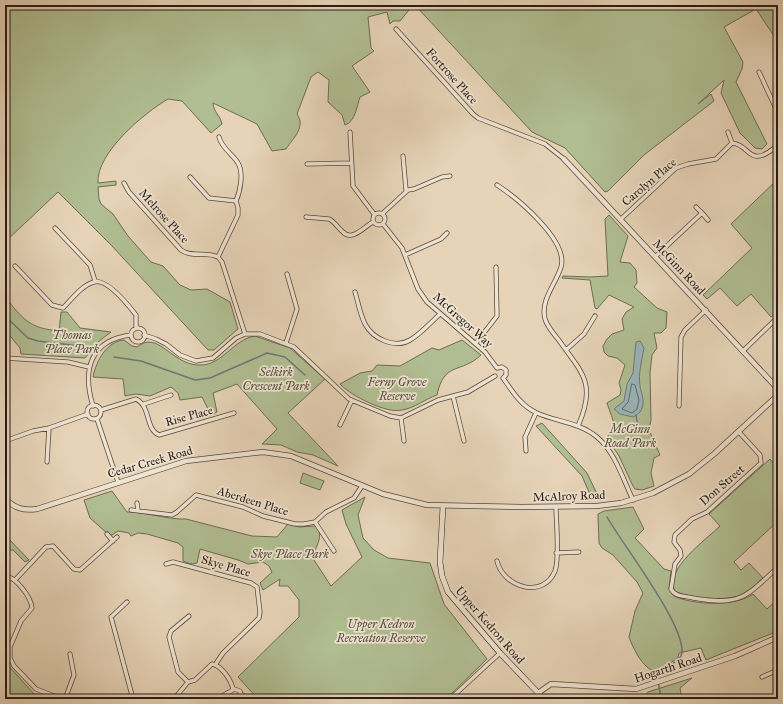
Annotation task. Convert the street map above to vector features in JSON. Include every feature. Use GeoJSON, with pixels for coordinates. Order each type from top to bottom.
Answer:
{"type":"FeatureCollection","features":[{"type":"Feature","properties":{"kind":"main road","name":"Upper Kedron Road"},"geometry":{"type":"LineString","coordinates":[[443,506],[440,558],[442,576],[446,588],[452,598],[500,653],[544,699]]}},
{"type":"Feature","properties":{"kind":"street","name":"Fortrose Place"},"geometry":{"type":"LineString","coordinates":[[396,29],[478,118],[545,144],[564,159]]}},
{"type":"Feature","properties":{"kind":"street"},"geometry":{"type":"LineString","coordinates":[[759,72],[778,113]]}},
{"type":"Feature","properties":{"kind":"street"},"geometry":{"type":"LineString","coordinates":[[350,132],[354,189],[374,214],[373,222]]}},
{"type":"Feature","properties":{"kind":"street"},"geometry":{"type":"LineString","coordinates":[[728,132],[732,143],[737,144],[752,155],[760,156],[768,153],[778,145]]}},
{"type":"Feature","properties":{"kind":"street"},"geometry":{"type":"LineString","coordinates":[[219,137],[222,145],[238,162],[240,168],[239,193],[236,201],[238,208],[237,217],[218,257],[222,262],[245,334]]}},
{"type":"Feature","properties":{"kind":"street","name":"Carolyn Place"},"geometry":{"type":"LineString","coordinates":[[620,219],[676,168],[688,164],[716,159],[732,143]]}},
{"type":"Feature","properties":{"kind":"street"},"geometry":{"type":"LineString","coordinates":[[403,156],[406,190]]}},
{"type":"Feature","properties":{"kind":"street","name":"McGinn Road"},"geometry":{"type":"LineString","coordinates":[[564,159],[656,256],[778,389]]}},
{"type":"Feature","properties":{"kind":"street"},"geometry":{"type":"LineString","coordinates":[[307,164],[351,163]]}},
{"type":"Feature","properties":{"kind":"street"},"geometry":{"type":"LineString","coordinates":[[382,214],[406,190],[413,189],[442,177],[450,176]]}},
{"type":"Feature","properties":{"kind":"street"},"geometry":{"type":"LineString","coordinates":[[190,177],[209,198],[236,201]]}},
{"type":"Feature","properties":{"kind":"street","name":"Melrose Place"},"geometry":{"type":"LineString","coordinates":[[124,183],[129,192],[180,250],[187,254],[218,257]]}},
{"type":"Feature","properties":{"kind":"street"},"geometry":{"type":"LineString","coordinates":[[497,185],[519,200],[556,241],[560,249],[561,267],[546,301],[544,314],[547,324],[582,372],[588,388],[588,397],[578,426]]}},
{"type":"Feature","properties":{"kind":"street"},"geometry":{"type":"LineString","coordinates":[[696,207],[708,220]]}},
{"type":"Feature","properties":{"kind":"street"},"geometry":{"type":"LineString","coordinates":[[374,214],[382,214]]}},
{"type":"Feature","properties":{"kind":"street"},"geometry":{"type":"LineString","coordinates":[[373,222],[378,225],[383,224],[385,219],[382,214]]}},
{"type":"Feature","properties":{"kind":"street"},"geometry":{"type":"LineString","coordinates":[[656,256],[702,214]]}},
{"type":"Feature","properties":{"kind":"street"},"geometry":{"type":"LineString","coordinates":[[306,217],[329,219],[349,236],[373,222]]}},
{"type":"Feature","properties":{"kind":"street","name":"McGregor Way"},"geometry":{"type":"LineString","coordinates":[[383,224],[400,245],[418,289],[427,302],[476,343],[489,356],[497,368]]}},
{"type":"Feature","properties":{"kind":"street"},"geometry":{"type":"LineString","coordinates":[[55,228],[90,265],[95,281]]}},
{"type":"Feature","properties":{"kind":"street"},"geometry":{"type":"LineString","coordinates":[[405,255],[441,239],[447,233]]}},
{"type":"Feature","properties":{"kind":"street"},"geometry":{"type":"LineString","coordinates":[[15,266],[52,305],[58,308],[63,308],[86,286],[95,281],[103,283],[114,290],[136,315],[136,328]]}},
{"type":"Feature","properties":{"kind":"street"},"geometry":{"type":"LineString","coordinates":[[476,343],[497,316],[496,267]]}},
{"type":"Feature","properties":{"kind":"street"},"geometry":{"type":"LineString","coordinates":[[286,343],[297,309],[287,274]]}},
{"type":"Feature","properties":{"kind":"street"},"geometry":{"type":"LineString","coordinates":[[355,292],[367,326],[387,343],[397,344],[412,340],[440,314]]}},
{"type":"Feature","properties":{"kind":"street"},"geometry":{"type":"LineString","coordinates":[[679,406],[681,337],[684,330],[706,310]]}},
{"type":"Feature","properties":{"kind":"street"},"geometry":{"type":"LineString","coordinates":[[566,350],[584,334],[595,316]]}},
{"type":"Feature","properties":{"kind":"street"},"geometry":{"type":"LineString","coordinates":[[743,351],[778,317]]}},
{"type":"Feature","properties":{"kind":"street"},"geometry":{"type":"LineString","coordinates":[[136,328],[132,330],[132,339],[138,342],[142,340],[144,335]]}},
{"type":"Feature","properties":{"kind":"street"},"geometry":{"type":"LineString","coordinates":[[136,328],[142,330],[144,335],[161,341],[180,355],[196,361],[213,358],[236,338],[245,334],[256,333],[286,343],[297,349],[352,400],[390,416],[401,418],[438,400],[468,392],[495,376]]}},
{"type":"Feature","properties":{"kind":"street"},"geometry":{"type":"LineString","coordinates":[[93,406],[88,390],[89,367],[96,353],[109,340],[116,337],[131,335]]}},
{"type":"Feature","properties":{"kind":"street"},"geometry":{"type":"LineString","coordinates":[[5,358],[68,362],[89,367]]}},
{"type":"Feature","properties":{"kind":"street"},"geometry":{"type":"LineString","coordinates":[[495,376],[497,368],[502,367],[506,370],[506,375],[503,378]]}},
{"type":"Feature","properties":{"kind":"street"},"geometry":{"type":"LineString","coordinates":[[495,376],[499,379],[503,378]]}},
{"type":"Feature","properties":{"kind":"street"},"geometry":{"type":"LineString","coordinates":[[503,378],[519,400],[536,413],[578,426],[596,436],[607,447],[615,460],[633,500]]}},
{"type":"Feature","properties":{"kind":"street"},"geometry":{"type":"LineString","coordinates":[[101,410],[136,399],[144,404],[171,394]]}},
{"type":"Feature","properties":{"kind":"street","name":"McAlroy Road"},"geometry":{"type":"LineString","coordinates":[[329,472],[398,499],[443,506],[602,506],[633,500],[654,493],[689,474],[778,395]]}},
{"type":"Feature","properties":{"kind":"street"},"geometry":{"type":"LineString","coordinates":[[453,396],[464,441]]}},
{"type":"Feature","properties":{"kind":"street"},"geometry":{"type":"LineString","coordinates":[[340,424],[352,400]]}},
{"type":"Feature","properties":{"kind":"street","name":"Rise Place"},"geometry":{"type":"LineString","coordinates":[[144,404],[154,431],[159,435],[234,413]]}},
{"type":"Feature","properties":{"kind":"street"},"geometry":{"type":"LineString","coordinates":[[93,406],[98,407],[101,410]]}},
{"type":"Feature","properties":{"kind":"street"},"geometry":{"type":"LineString","coordinates":[[88,414],[89,409],[93,406]]}},
{"type":"Feature","properties":{"kind":"street"},"geometry":{"type":"LineString","coordinates":[[97,419],[101,410]]}},
{"type":"Feature","properties":{"kind":"street"},"geometry":{"type":"LineString","coordinates":[[526,451],[525,437],[536,413]]}},
{"type":"Feature","properties":{"kind":"street"},"geometry":{"type":"LineString","coordinates":[[88,414],[91,418],[97,419]]}},
{"type":"Feature","properties":{"kind":"street"},"geometry":{"type":"LineString","coordinates":[[5,441],[33,431],[49,428],[88,414]]}},
{"type":"Feature","properties":{"kind":"street"},"geometry":{"type":"LineString","coordinates":[[401,418],[404,441]]}},
{"type":"Feature","properties":{"kind":"street"},"geometry":{"type":"LineString","coordinates":[[97,419],[118,482]]}},
{"type":"Feature","properties":{"kind":"street"},"geometry":{"type":"LineString","coordinates":[[47,462],[49,428]]}},
{"type":"Feature","properties":{"kind":"street","name":"Don Street"},"geometry":{"type":"LineString","coordinates":[[738,431],[760,455],[762,463],[708,512],[694,518],[675,535],[674,542],[681,554],[673,570],[671,587],[674,594],[718,602],[746,596],[778,568]]}},
{"type":"Feature","properties":{"kind":"street","name":"Cedar Creek Road"},"geometry":{"type":"LineString","coordinates":[[5,498],[17,508],[29,510],[37,509],[192,459],[263,452],[291,456],[329,472]]}},
{"type":"Feature","properties":{"kind":"street"},"geometry":{"type":"LineString","coordinates":[[334,551],[315,522],[326,512],[354,498],[362,486]]}},
{"type":"Feature","properties":{"kind":"street","name":"Aberdeen Place"},"geometry":{"type":"LineString","coordinates":[[131,510],[172,514],[177,512],[196,495],[243,507],[257,514],[295,524],[315,522]]}},
{"type":"Feature","properties":{"kind":"street"},"geometry":{"type":"LineString","coordinates":[[137,503],[138,510]]}},
{"type":"Feature","properties":{"kind":"street"},"geometry":{"type":"LineString","coordinates":[[497,561],[500,569],[513,582],[523,587],[534,588],[546,582],[553,574],[556,565],[556,507]]}},
{"type":"Feature","properties":{"kind":"street"},"geometry":{"type":"LineString","coordinates":[[107,534],[113,541]]}},
{"type":"Feature","properties":{"kind":"street"},"geometry":{"type":"LineString","coordinates":[[15,580],[46,547],[53,546],[74,569],[80,570],[118,537]]}},
{"type":"Feature","properties":{"kind":"street"},"geometry":{"type":"LineString","coordinates":[[556,553],[579,552]]}},
{"type":"Feature","properties":{"kind":"street","name":"Skye Place"},"geometry":{"type":"LineString","coordinates":[[166,564],[173,562],[251,583],[257,587],[260,612],[259,618],[223,653],[215,665]]}},
{"type":"Feature","properties":{"kind":"street"},"geometry":{"type":"LineString","coordinates":[[5,576],[15,580],[31,602],[32,608],[21,621],[10,647],[11,663],[36,689],[62,699]]}},
{"type":"Feature","properties":{"kind":"street"},"geometry":{"type":"LineString","coordinates":[[126,602],[111,617],[133,699]]}},
{"type":"Feature","properties":{"kind":"street"},"geometry":{"type":"LineString","coordinates":[[188,682],[178,672],[169,637],[171,631],[189,616]]}},
{"type":"Feature","properties":{"kind":"street","name":"Hogarth Road"},"geometry":{"type":"LineString","coordinates":[[538,693],[551,684],[631,690],[734,656],[778,637]]}},
{"type":"Feature","properties":{"kind":"street"},"geometry":{"type":"LineString","coordinates":[[450,699],[500,653]]}},
{"type":"Feature","properties":{"kind":"street"},"geometry":{"type":"LineString","coordinates":[[65,699],[74,675],[70,654]]}},
{"type":"Feature","properties":{"kind":"street"},"geometry":{"type":"LineString","coordinates":[[174,699],[188,682],[195,680],[209,666],[215,665],[230,680],[233,689]]}},
{"type":"Feature","properties":{"kind":"street"},"geometry":{"type":"LineString","coordinates":[[762,677],[778,670]]}},
{"type":"Feature","properties":{"kind":"street"},"geometry":{"type":"LineString","coordinates":[[218,699],[233,689]]}},
{"type":"Feature","properties":{"kind":"street"},"geometry":{"type":"LineString","coordinates":[[233,689],[238,690],[249,699]]}},
{"type":"Feature","properties":{"kind":"street"},"geometry":{"type":"LineString","coordinates":[[228,693],[228,699]]}},
{"type":"Feature","properties":{"kind":"street"},"geometry":{"type":"LineString","coordinates":[[241,694],[241,699]]}},
{"type":"Feature","properties":{"kind":"green space"},"geometry":{"type":"Polygon","coordinates":[[[5,5],[413,5],[400,21],[393,21],[390,24],[387,12],[368,17],[371,48],[374,51],[352,66],[370,92],[360,97],[351,121],[345,125],[342,115],[328,102],[329,80],[318,72],[311,77],[297,114],[300,128],[286,149],[272,151],[257,124],[213,103],[222,124],[211,133],[182,101],[168,99],[158,105],[123,135],[105,159],[99,171],[98,183],[116,181],[116,185],[98,187],[99,199],[101,204],[113,214],[128,236],[151,262],[163,266],[180,285],[191,290],[207,289],[230,302],[238,329],[214,350],[208,350],[112,246],[58,192],[5,242],[5,5]]]}},
{"type":"Feature","properties":{"kind":"green space"},"geometry":{"type":"Polygon","coordinates":[[[415,5],[778,5],[778,42],[756,9],[724,27],[743,62],[742,69],[736,82],[767,144],[762,149],[755,148],[740,133],[721,93],[724,80],[698,104],[711,94],[714,101],[644,155],[608,191],[605,192],[565,148],[532,132],[415,5]]]}},
{"type":"Feature","properties":{"kind":"green space"},"geometry":{"type":"Polygon","coordinates":[[[778,179],[778,311],[771,317],[751,294],[737,306],[720,288],[707,299],[703,295],[752,248],[731,224],[778,179]]]}},
{"type":"Feature","properties":{"kind":"green space","name":"McGinn Road Park"},"geometry":{"type":"Polygon","coordinates":[[[609,215],[628,236],[620,262],[630,263],[636,270],[637,283],[634,287],[657,308],[667,312],[666,328],[661,333],[654,333],[657,348],[652,355],[650,373],[651,420],[649,430],[660,455],[654,458],[651,473],[654,486],[642,490],[635,489],[619,456],[607,438],[614,423],[607,403],[620,395],[621,390],[619,383],[625,365],[617,358],[608,356],[604,352],[603,346],[612,334],[624,330],[622,319],[626,312],[634,307],[609,295],[597,309],[595,308],[590,280],[562,278],[563,276],[608,276],[605,219],[609,215]]]}},
{"type":"Feature","properties":{"kind":"green space","name":"Thomas Place Park"},"geometry":{"type":"Polygon","coordinates":[[[5,297],[17,312],[28,322],[41,328],[59,331],[61,312],[67,312],[80,328],[111,332],[98,342],[85,358],[21,354],[20,348],[5,330],[5,297]]]}},
{"type":"Feature","properties":{"kind":"green space","name":"Selkirk Crescent Park"},"geometry":{"type":"Polygon","coordinates":[[[255,336],[290,348],[325,379],[288,413],[338,466],[313,455],[297,452],[281,445],[262,444],[277,429],[237,384],[213,393],[217,412],[211,415],[202,397],[180,400],[178,393],[171,387],[150,396],[136,394],[125,396],[123,379],[93,377],[94,371],[103,353],[112,344],[118,341],[124,340],[132,346],[137,347],[147,342],[154,343],[185,362],[201,365],[215,361],[241,342],[255,336]]]}},
{"type":"Feature","properties":{"kind":"green space","name":"Ferny Grove Reserve"},"geometry":{"type":"Polygon","coordinates":[[[462,340],[481,355],[474,361],[449,372],[440,384],[437,395],[411,407],[395,411],[379,407],[360,399],[340,384],[360,373],[372,371],[377,365],[400,366],[432,348],[439,350],[462,340]]]}},
{"type":"Feature","properties":{"kind":"green space"},"geometry":{"type":"Polygon","coordinates":[[[542,423],[587,473],[599,498],[592,499],[582,476],[536,426],[542,423]]]}},
{"type":"Feature","properties":{"kind":"green space"},"geometry":{"type":"Polygon","coordinates":[[[770,459],[774,464],[777,462],[778,487],[776,490],[778,492],[778,521],[734,562],[741,570],[749,563],[763,578],[746,593],[731,598],[700,598],[675,591],[673,583],[675,574],[681,565],[697,547],[720,526],[709,514],[770,459]]]}},
{"type":"Feature","properties":{"kind":"green space"},"geometry":{"type":"Polygon","coordinates":[[[303,473],[324,481],[320,490],[300,483],[303,473]]]}},
{"type":"Feature","properties":{"kind":"green space","name":"Upper Kedron Recreation Reserve"},"geometry":{"type":"Polygon","coordinates":[[[112,491],[127,512],[186,519],[252,536],[277,537],[288,524],[299,527],[315,526],[318,529],[320,537],[312,557],[331,586],[362,557],[346,524],[342,510],[365,497],[358,515],[363,538],[374,550],[388,558],[430,563],[444,604],[487,659],[446,699],[258,699],[238,677],[299,617],[299,600],[288,586],[279,586],[280,579],[263,590],[260,583],[272,572],[269,566],[263,562],[248,564],[200,549],[197,563],[191,564],[183,561],[183,547],[178,543],[147,534],[138,533],[131,536],[129,533],[118,531],[112,535],[109,535],[90,518],[84,500],[112,491]]]}},
{"type":"Feature","properties":{"kind":"green space"},"geometry":{"type":"Polygon","coordinates":[[[633,507],[644,529],[635,538],[664,569],[671,571],[669,588],[674,596],[703,603],[725,603],[736,601],[753,594],[767,609],[778,599],[778,631],[706,660],[701,648],[679,653],[678,658],[656,672],[647,667],[636,652],[629,637],[635,611],[643,593],[637,582],[613,555],[602,548],[599,543],[598,514],[604,511],[633,507]]]}},
{"type":"Feature","properties":{"kind":"green space"},"geometry":{"type":"Polygon","coordinates":[[[5,535],[29,560],[25,562],[13,550],[5,550],[5,535]]]}},
{"type":"Feature","properties":{"kind":"green space"},"geometry":{"type":"Polygon","coordinates":[[[5,650],[7,664],[34,694],[49,699],[8,699],[5,696],[5,650]]]}},
{"type":"Feature","properties":{"kind":"green space"},"geometry":{"type":"Polygon","coordinates":[[[692,678],[680,688],[681,694],[697,699],[641,699],[648,692],[692,678]]]}},
{"type":"Feature","properties":{"kind":"water"},"geometry":{"type":"Polygon","coordinates":[[[640,341],[644,348],[640,367],[640,386],[643,405],[641,411],[633,417],[620,414],[614,409],[624,401],[627,384],[633,373],[636,342],[640,341]]]}},
{"type":"Feature","properties":{"kind":"waterway"},"geometry":{"type":"LineString","coordinates":[[5,316],[28,338],[38,341],[88,347]]}},
{"type":"Feature","properties":{"kind":"waterway"},"geometry":{"type":"LineString","coordinates":[[114,357],[141,361],[195,380],[210,378],[267,353],[285,357],[305,375]]}},
{"type":"Feature","properties":{"kind":"waterway"},"geometry":{"type":"LineString","coordinates":[[636,415],[639,433]]}},
{"type":"Feature","properties":{"kind":"waterway"},"geometry":{"type":"LineString","coordinates":[[607,517],[653,586],[675,628],[681,644],[681,656],[679,659],[657,674],[661,699]]}},
{"type":"Feature","properties":{"kind":"park label","name":"Skye Place Park"},"geometry":{"type":"Point","coordinates":[290,554]}}]}
